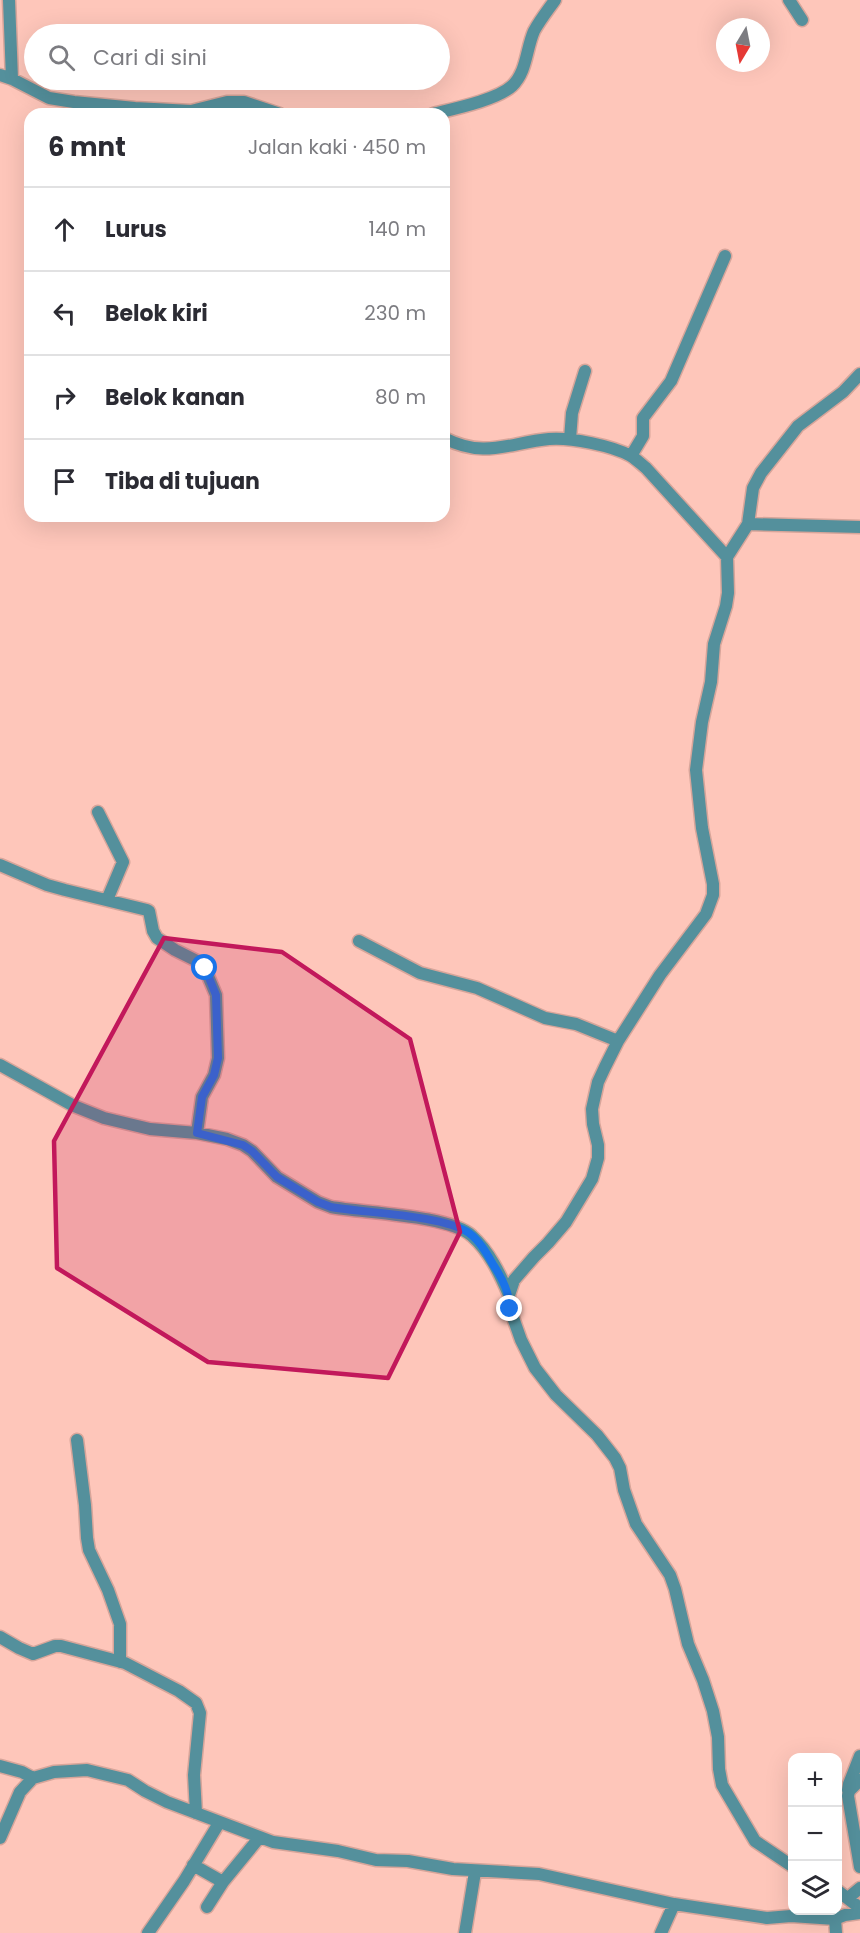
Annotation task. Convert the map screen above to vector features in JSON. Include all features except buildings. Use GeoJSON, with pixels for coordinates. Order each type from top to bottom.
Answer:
{"type":"FeatureCollection","features":[{"type":"Feature","properties":{"kind":"street"},"geometry":{"type":"LineString","coordinates":[[9,0],[6,77],[24,86]]}},
{"type":"Feature","properties":{"kind":"street"},"geometry":{"type":"LineString","coordinates":[[450,109],[499,95],[512,86],[523,69],[538,24],[555,0]]}},
{"type":"Feature","properties":{"kind":"street"},"geometry":{"type":"LineString","coordinates":[[789,0],[802,21]]}},
{"type":"Feature","properties":{"kind":"street"},"geometry":{"type":"LineString","coordinates":[[33,90],[50,98],[135,108]]}},
{"type":"Feature","properties":{"kind":"street"},"geometry":{"type":"LineString","coordinates":[[204,108],[227,102],[244,102],[262,108]]}},
{"type":"Feature","properties":{"kind":"street"},"geometry":{"type":"LineString","coordinates":[[631,456],[643,436],[643,418],[670,381],[725,256]]}},
{"type":"Feature","properties":{"kind":"street"},"geometry":{"type":"LineString","coordinates":[[570,439],[574,405],[585,371]]}},
{"type":"Feature","properties":{"kind":"street"},"geometry":{"type":"LineString","coordinates":[[509,1295],[514,1280],[566,1222],[592,1179],[598,1158],[598,1145],[592,1124],[598,1082],[618,1041],[660,975],[699,925],[710,905],[713,884],[702,828],[696,770],[702,722],[711,681],[714,644],[728,593],[727,557],[748,524],[753,488],[761,473],[798,426],[843,392],[860,374]]}},
{"type":"Feature","properties":{"kind":"street"},"geometry":{"type":"LineString","coordinates":[[450,440],[468,448],[484,449],[542,440],[570,439],[631,456],[646,468],[727,557]]}},
{"type":"Feature","properties":{"kind":"street"},"geometry":{"type":"LineString","coordinates":[[748,524],[860,527]]}},
{"type":"Feature","properties":{"kind":"street"},"geometry":{"type":"LineString","coordinates":[[98,812],[123,862],[107,900]]}},
{"type":"Feature","properties":{"kind":"street"},"geometry":{"type":"LineString","coordinates":[[0,865],[47,885],[149,911],[153,931],[157,938],[203,964],[214,989],[218,1009],[218,1058],[214,1075],[202,1097],[197,1133]]}},
{"type":"Feature","properties":{"kind":"street"},"geometry":{"type":"LineString","coordinates":[[359,941],[420,973],[477,988],[545,1018],[576,1024],[618,1041]]}},
{"type":"Feature","properties":{"kind":"street"},"geometry":{"type":"LineString","coordinates":[[0,1065],[74,1106],[104,1118],[150,1129],[197,1133],[243,1145],[277,1177],[318,1202],[331,1207],[420,1218],[462,1228],[471,1234],[484,1248],[501,1277],[509,1295],[513,1320],[536,1368],[556,1395],[597,1435],[615,1458],[636,1524],[670,1575],[675,1589],[688,1644],[713,1711],[718,1737],[722,1785],[755,1841],[788,1863]]}},
{"type":"Feature","properties":{"kind":"street"},"geometry":{"type":"LineString","coordinates":[[76,1440],[89,1550],[108,1590],[120,1624],[120,1662]]}},
{"type":"Feature","properties":{"kind":"street"},"geometry":{"type":"LineString","coordinates":[[0,1637],[33,1654],[61,1646],[120,1662],[142,1670],[196,1703],[200,1708],[194,1775],[196,1813]]}},
{"type":"Feature","properties":{"kind":"street"},"geometry":{"type":"LineString","coordinates":[[860,1756],[849,1784],[849,1802],[860,1867]]}},
{"type":"Feature","properties":{"kind":"street"},"geometry":{"type":"LineString","coordinates":[[0,1766],[22,1772],[33,1778]]}},
{"type":"Feature","properties":{"kind":"street"},"geometry":{"type":"LineString","coordinates":[[0,1838],[20,1792],[33,1778],[54,1772],[87,1770],[128,1780],[167,1802],[259,1838],[338,1851],[376,1860],[408,1861],[475,1872],[539,1874],[674,1904],[767,1918],[791,1916],[835,1919],[849,1914],[860,1888]]}},
{"type":"Feature","properties":{"kind":"street"},"geometry":{"type":"LineString","coordinates":[[849,1791],[860,1780]]}},
{"type":"Feature","properties":{"kind":"street"},"geometry":{"type":"LineString","coordinates":[[148,1933],[219,1823]]}},
{"type":"Feature","properties":{"kind":"street"},"geometry":{"type":"LineString","coordinates":[[207,1907],[223,1882],[259,1838]]}},
{"type":"Feature","properties":{"kind":"street"},"geometry":{"type":"LineString","coordinates":[[193,1865],[223,1882]]}},
{"type":"Feature","properties":{"kind":"street"},"geometry":{"type":"LineString","coordinates":[[465,1933],[475,1872]]}},
{"type":"Feature","properties":{"kind":"street"},"geometry":{"type":"LineString","coordinates":[[661,1933],[674,1904]]}},
{"type":"Feature","properties":{"kind":"street"},"geometry":{"type":"LineString","coordinates":[[835,1919],[836,1933]]}},
{"type":"Feature","properties":{"kind":"highlighted area"},"geometry":{"type":"Polygon","coordinates":[[[164,938],[282,952],[410,1039],[460,1232],[388,1378],[208,1362],[57,1268],[54,1141],[164,938]]]}},
{"type":"Feature","properties":{"kind":"route"},"geometry":{"type":"LineString","coordinates":[[205,968],[216,995],[218,1058],[214,1075],[202,1097],[197,1133],[243,1145],[277,1177],[318,1202],[331,1207],[420,1218],[462,1228],[484,1248],[509,1295],[510,1309]]}}]}
